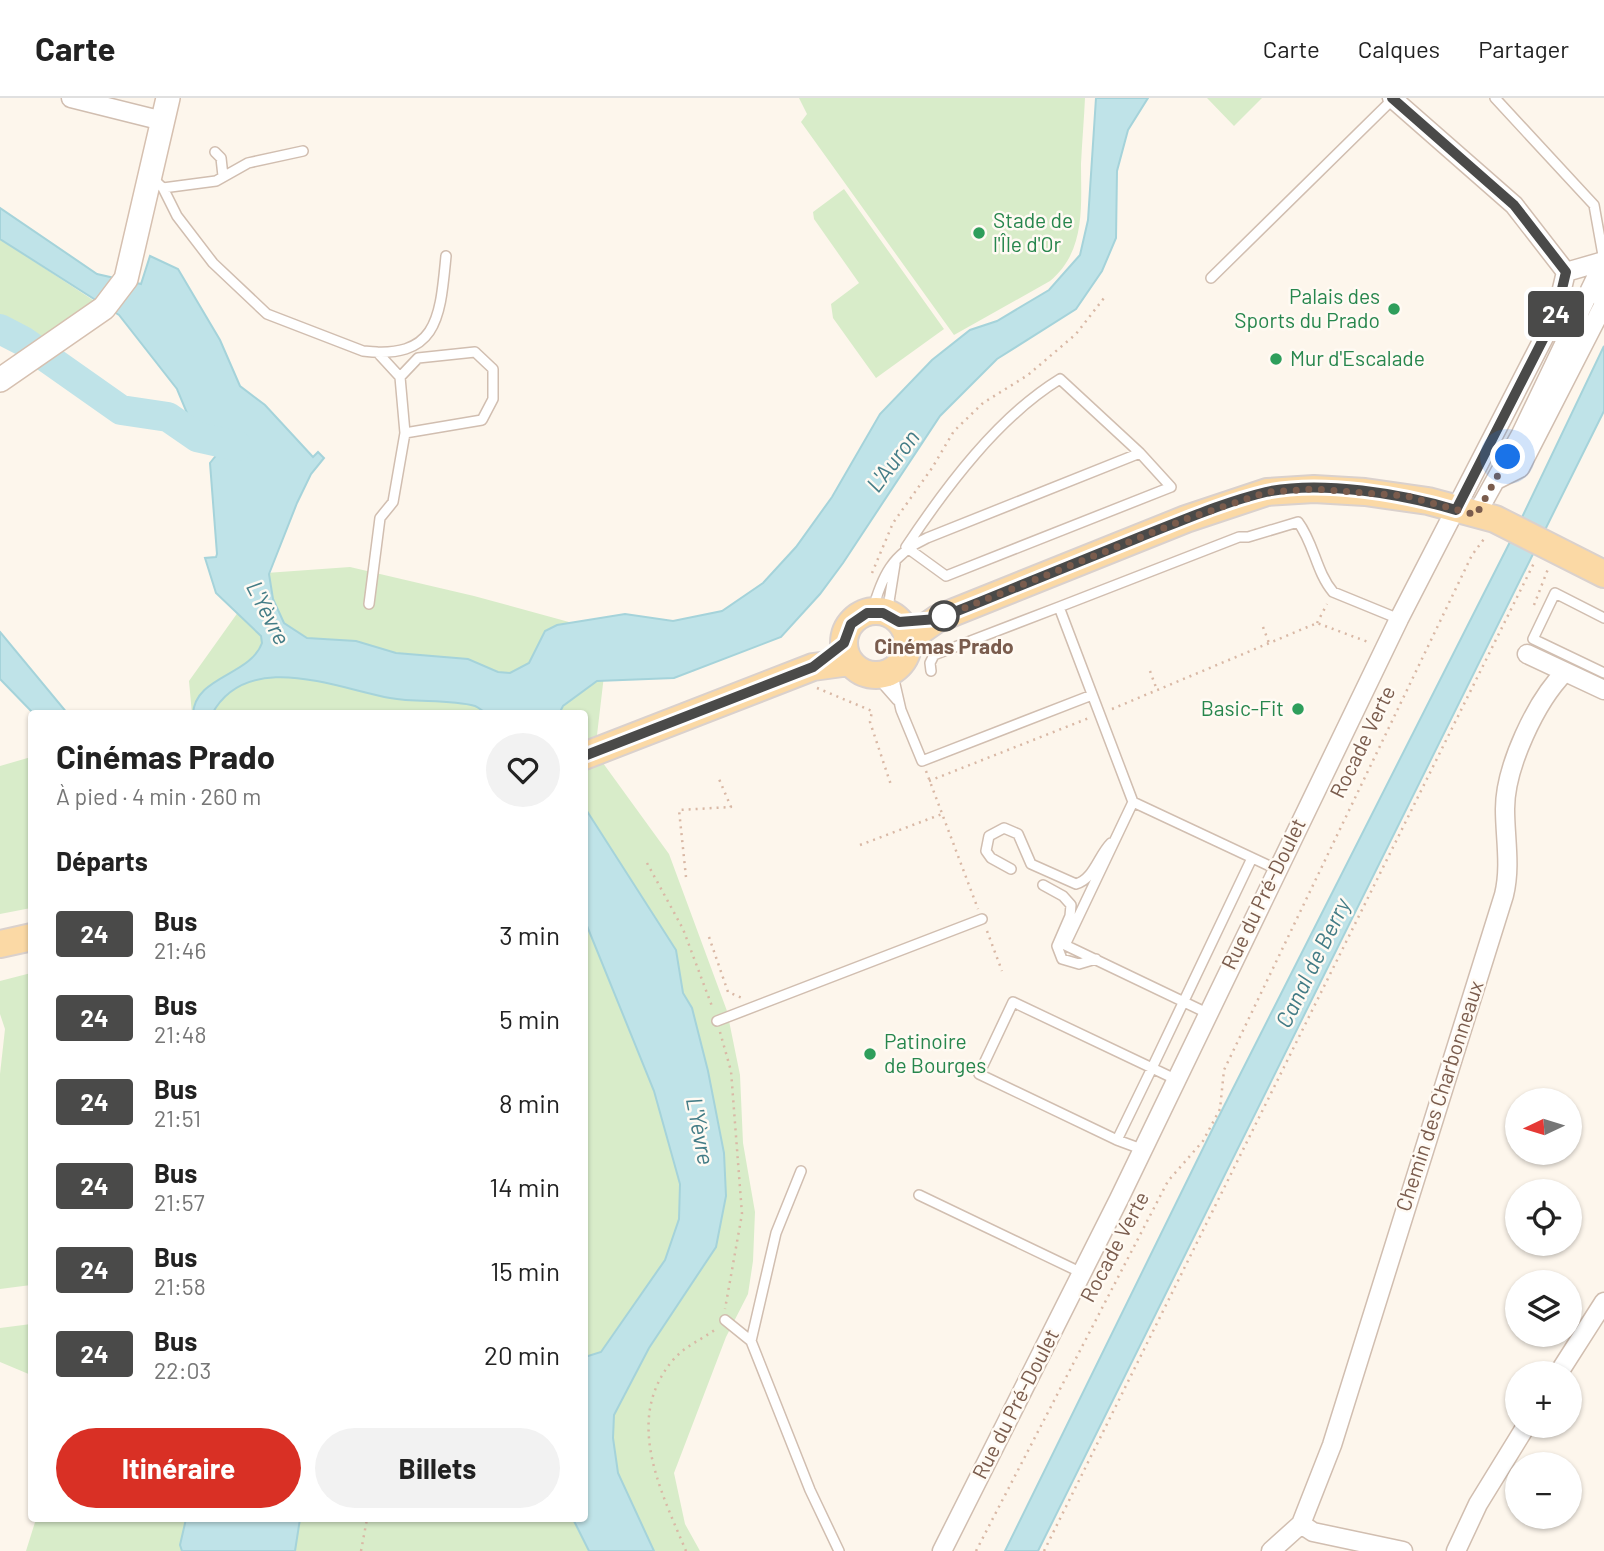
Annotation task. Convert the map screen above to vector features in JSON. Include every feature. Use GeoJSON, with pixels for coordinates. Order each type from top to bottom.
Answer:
{"type":"FeatureCollection","features":[{"type":"Feature","properties":{"kind":"main road"},"geometry":{"type":"LineString","coordinates":[[0,380],[104,308],[126,279],[157,182],[168,98]]}},
{"type":"Feature","properties":{"kind":"main road"},"geometry":{"type":"LineString","coordinates":[[891,622],[905,654],[884,673],[865,674],[847,652],[851,624],[937,619],[1186,519],[1267,492],[1314,489],[1406,496],[1476,515],[1550,546],[1604,574]]}},
{"type":"Feature","properties":{"kind":"main road"},"geometry":{"type":"LineString","coordinates":[[590,754],[847,652]]}},
{"type":"Feature","properties":{"kind":"main road"},"geometry":{"type":"LineString","coordinates":[[0,944],[28,938]]}},
{"type":"Feature","properties":{"kind":"street"},"geometry":{"type":"LineString","coordinates":[[71,98],[163,121]]}},
{"type":"Feature","properties":{"kind":"street"},"geometry":{"type":"LineString","coordinates":[[1392,98],[1514,205],[1566,272],[1604,261]]}},
{"type":"Feature","properties":{"kind":"street","name":"Rue du Pré-Doulet"},"geometry":{"type":"LineString","coordinates":[[942,1551],[1082,1273],[1399,619],[1476,515],[1496,480],[1520,468],[1603,306],[1604,261]]}},
{"type":"Feature","properties":{"kind":"street","name":"Rue du Pré-Doulet"},"geometry":{"type":"LineString","coordinates":[[1476,515],[1556,314],[1566,272]]}},
{"type":"Feature","properties":{"kind":"street"},"geometry":{"type":"LineString","coordinates":[[1527,654],[1604,690]]}},
{"type":"Feature","properties":{"kind":"street","name":"Chemin des Charbonneaux"},"geometry":{"type":"LineString","coordinates":[[1270,1551],[1301,1524],[1332,1445],[1504,895],[1509,862],[1505,805],[1514,765],[1539,706],[1565,672]]}},
{"type":"Feature","properties":{"kind":"street"},"geometry":{"type":"LineString","coordinates":[[1568,1361],[1599,1321],[1604,1302]]}},
{"type":"Feature","properties":{"kind":"street"},"geometry":{"type":"LineString","coordinates":[[1456,1551],[1478,1504],[1519,1438]]}},
{"type":"Feature","properties":{"kind":"street"},"geometry":{"type":"LineString","coordinates":[[1301,1524],[1313,1532],[1403,1551]]}},
{"type":"Feature","properties":{"kind":"lane"},"geometry":{"type":"LineString","coordinates":[[1211,278],[1392,98]]}},
{"type":"Feature","properties":{"kind":"lane"},"geometry":{"type":"LineString","coordinates":[[1495,98],[1594,205],[1604,261]]}},
{"type":"Feature","properties":{"kind":"lane"},"geometry":{"type":"LineString","coordinates":[[303,151],[248,163],[216,181],[157,182],[177,216],[213,263],[267,314],[363,351],[415,347],[428,337],[435,325],[441,302],[446,256]]}},
{"type":"Feature","properties":{"kind":"lane"},"geometry":{"type":"LineString","coordinates":[[215,152],[221,158],[223,176]]}},
{"type":"Feature","properties":{"kind":"lane"},"geometry":{"type":"LineString","coordinates":[[369,604],[380,518],[393,502],[405,432],[400,377],[377,352]]}},
{"type":"Feature","properties":{"kind":"lane"},"geometry":{"type":"LineString","coordinates":[[400,377],[418,359],[475,352],[493,369],[493,399],[482,420],[405,432]]}},
{"type":"Feature","properties":{"kind":"lane"},"geometry":{"type":"LineString","coordinates":[[891,622],[879,585],[882,577],[895,564],[906,547],[967,463],[1039,392],[1060,379],[1140,453],[1171,487],[946,576],[906,547]]}},
{"type":"Feature","properties":{"kind":"lane"},"geometry":{"type":"LineString","coordinates":[[906,547],[1140,453]]}},
{"type":"Feature","properties":{"kind":"lane"},"geometry":{"type":"LineString","coordinates":[[931,671],[930,663],[934,654],[1228,541],[1298,522],[1306,533],[1326,584],[1333,592],[1399,619]]}},
{"type":"Feature","properties":{"kind":"lane"},"geometry":{"type":"LineString","coordinates":[[891,622],[895,564]]}},
{"type":"Feature","properties":{"kind":"lane"},"geometry":{"type":"LineString","coordinates":[[1604,618],[1555,593],[1533,639],[1604,673]]}},
{"type":"Feature","properties":{"kind":"lane"},"geometry":{"type":"LineString","coordinates":[[1059,607],[1133,802],[1276,869]]}},
{"type":"Feature","properties":{"kind":"lane"},"geometry":{"type":"LineString","coordinates":[[884,673],[901,704],[922,761],[1092,695]]}},
{"type":"Feature","properties":{"kind":"lane"},"geometry":{"type":"LineString","coordinates":[[884,673],[901,704]]}},
{"type":"Feature","properties":{"kind":"lane"},"geometry":{"type":"LineString","coordinates":[[1133,802],[1065,945],[1207,1013]]}},
{"type":"Feature","properties":{"kind":"lane"},"geometry":{"type":"LineString","coordinates":[[1011,869],[991,858],[986,851],[989,836],[1004,828],[1018,834],[1031,864],[1076,884],[1087,878],[1101,853],[1116,838]]}},
{"type":"Feature","properties":{"kind":"lane"},"geometry":{"type":"LineString","coordinates":[[1117,1140],[1251,858]]}},
{"type":"Feature","properties":{"kind":"lane"},"geometry":{"type":"LineString","coordinates":[[1043,886],[1063,896],[1071,905],[1070,916],[1057,946],[1062,959],[1079,964],[1096,959]]}},
{"type":"Feature","properties":{"kind":"lane"},"geometry":{"type":"LineString","coordinates":[[717,1021],[982,919]]}},
{"type":"Feature","properties":{"kind":"lane"},"geometry":{"type":"LineString","coordinates":[[1140,1151],[979,1074],[1013,1002],[1175,1079]]}},
{"type":"Feature","properties":{"kind":"lane"},"geometry":{"type":"LineString","coordinates":[[751,1340],[776,1233],[801,1171]]}},
{"type":"Feature","properties":{"kind":"lane"},"geometry":{"type":"LineString","coordinates":[[919,1195],[1082,1273]]}},
{"type":"Feature","properties":{"kind":"lane"},"geometry":{"type":"LineString","coordinates":[[726,1320],[751,1340],[810,1490],[839,1551]]}},
{"type":"Feature","properties":{"kind":"path"},"geometry":{"type":"LineString","coordinates":[[879,585],[872,583],[872,569],[892,523],[925,479],[954,431],[983,403],[1028,375],[1067,342],[1104,298]]}},
{"type":"Feature","properties":{"kind":"path","name":"Rocade Verte"},"geometry":{"type":"LineString","coordinates":[[976,1551],[1168,1181],[1203,1141],[1220,1109],[1224,1070],[1472,555],[1476,515]]}},
{"type":"Feature","properties":{"kind":"path"},"geometry":{"type":"LineString","coordinates":[[1044,1551],[1550,546]]}},
{"type":"Feature","properties":{"kind":"path"},"geometry":{"type":"LineString","coordinates":[[929,781],[1100,714],[1317,623],[1333,592]]}},
{"type":"Feature","properties":{"kind":"path"},"geometry":{"type":"LineString","coordinates":[[1317,623],[1385,649]]}},
{"type":"Feature","properties":{"kind":"path"},"geometry":{"type":"LineString","coordinates":[[1263,627],[1269,643]]}},
{"type":"Feature","properties":{"kind":"path"},"geometry":{"type":"LineString","coordinates":[[806,670],[801,680],[872,711],[870,722],[891,785]]}},
{"type":"Feature","properties":{"kind":"path"},"geometry":{"type":"LineString","coordinates":[[1150,671],[1157,690]]}},
{"type":"Feature","properties":{"kind":"path"},"geometry":{"type":"LineString","coordinates":[[922,761],[1003,971]]}},
{"type":"Feature","properties":{"kind":"path"},"geometry":{"type":"LineString","coordinates":[[685,877],[679,810],[732,807],[719,779]]}},
{"type":"Feature","properties":{"kind":"path"},"geometry":{"type":"LineString","coordinates":[[860,845],[942,814]]}},
{"type":"Feature","properties":{"kind":"path"},"geometry":{"type":"LineString","coordinates":[[647,863],[683,929],[717,1021],[731,1071],[742,1214],[726,1299],[726,1320],[673,1359],[655,1391],[649,1410],[648,1448],[666,1504],[686,1551]]}},
{"type":"Feature","properties":{"kind":"path"},"geometry":{"type":"LineString","coordinates":[[709,937],[729,992],[758,1006]]}},
{"type":"Feature","properties":{"kind":"path"},"geometry":{"type":"LineString","coordinates":[[360,1551],[366,1522]]}},
{"type":"Feature","properties":{"kind":"green space","name":"Stade de l'Île d'Or"},"geometry":{"type":"Polygon","coordinates":[[[799,98],[1085,98],[1079,227],[1076,242],[1062,269],[1050,281],[954,335],[801,122],[807,114],[799,98]]]}},
{"type":"Feature","properties":{"kind":"green space"},"geometry":{"type":"Polygon","coordinates":[[[1207,98],[1262,98],[1234,126],[1207,98]]]}},
{"type":"Feature","properties":{"kind":"green space"},"geometry":{"type":"Polygon","coordinates":[[[844,189],[944,329],[876,378],[833,318],[831,304],[859,283],[814,219],[813,212],[844,189]]]}},
{"type":"Feature","properties":{"kind":"green space"},"geometry":{"type":"Polygon","coordinates":[[[0,239],[96,302],[40,338],[0,324],[0,239]]]}},
{"type":"Feature","properties":{"kind":"green space"},"geometry":{"type":"Polygon","coordinates":[[[350,567],[474,596],[609,633],[595,752],[669,854],[727,1011],[740,1075],[743,1143],[755,1212],[753,1261],[748,1294],[726,1337],[674,1473],[685,1524],[700,1551],[26,1551],[35,1522],[588,1522],[588,710],[192,710],[189,681],[266,573],[350,567]]]}},
{"type":"Feature","properties":{"kind":"green space"},"geometry":{"type":"Polygon","coordinates":[[[28,758],[28,909],[0,914],[0,766],[28,758]]]}},
{"type":"Feature","properties":{"kind":"green space"},"geometry":{"type":"Polygon","coordinates":[[[28,974],[28,1285],[0,1289],[0,1074],[5,1029],[0,1014],[0,981],[28,974]]]}},
{"type":"Feature","properties":{"kind":"green space"},"geometry":{"type":"Polygon","coordinates":[[[28,1324],[28,1374],[0,1362],[0,1328],[28,1324]]]}},
{"type":"Feature","properties":{"kind":"water"},"geometry":{"type":"Polygon","coordinates":[[[1096,98],[1148,98],[1128,130],[1117,171],[1116,238],[1102,271],[1076,309],[997,359],[940,416],[843,563],[820,594],[781,637],[674,678],[597,681],[561,710],[482,710],[465,704],[390,698],[294,678],[269,678],[247,683],[227,694],[215,710],[194,710],[196,701],[203,692],[246,663],[256,654],[262,643],[261,636],[216,593],[205,558],[216,557],[217,554],[210,463],[218,453],[197,437],[177,389],[119,315],[0,239],[0,208],[97,274],[141,284],[150,256],[178,269],[220,340],[240,386],[265,405],[313,457],[318,452],[324,458],[311,474],[297,503],[269,574],[273,599],[284,623],[307,638],[356,641],[396,653],[468,659],[498,672],[510,673],[529,663],[545,631],[557,625],[625,614],[673,621],[722,611],[763,583],[796,547],[832,497],[880,414],[932,360],[970,330],[997,321],[1049,290],[1080,255],[1088,220],[1096,98]]]}},
{"type":"Feature","properties":{"kind":"water","name":"Canal de Berry"},"geometry":{"type":"Polygon","coordinates":[[[1604,346],[1604,411],[1038,1551],[1005,1551],[1215,1124],[1514,534],[1604,346]]]}},
{"type":"Feature","properties":{"kind":"water"},"geometry":{"type":"Polygon","coordinates":[[[0,632],[65,710],[30,710],[0,679],[0,632]]]}},
{"type":"Feature","properties":{"kind":"water","name":"L'Yèvre"},"geometry":{"type":"Polygon","coordinates":[[[588,813],[676,950],[683,993],[692,1008],[708,1071],[724,1153],[726,1196],[716,1247],[649,1348],[614,1415],[613,1438],[618,1473],[654,1551],[589,1551],[574,1522],[588,1522],[588,1356],[601,1352],[665,1260],[679,1219],[680,1184],[654,1091],[588,928],[588,813]]]}},
{"type":"Feature","properties":{"kind":"water"},"geometry":{"type":"Polygon","coordinates":[[[185,1522],[300,1522],[295,1551],[182,1551],[180,1545],[185,1522]]]}},
{"type":"Feature","properties":{"kind":"waterway"},"geometry":{"type":"LineString","coordinates":[[0,329],[23,341],[121,410],[168,417],[197,437],[237,446]]}},
{"type":"Feature","properties":{"kind":"bus line","name":"24"},"geometry":{"type":"LineString","coordinates":[[588,754],[813,667],[844,643],[851,624],[867,613],[883,613],[899,622],[937,619],[1186,519],[1267,492],[1314,489],[1365,492],[1406,496],[1456,510],[1556,314],[1566,272],[1514,205],[1392,98]]}},
{"type":"Feature","properties":{"kind":"place","name":"Stade de l'Île d'Or"},"geometry":{"type":"Point","coordinates":[979,233]}},
{"type":"Feature","properties":{"kind":"place","name":"Palais des Sports du Prado"},"geometry":{"type":"Point","coordinates":[1394,309]}},
{"type":"Feature","properties":{"kind":"place","name":"Mur d'Escalade"},"geometry":{"type":"Point","coordinates":[1276,359]}},
{"type":"Feature","properties":{"kind":"place","name":"Cinémas Prado"},"geometry":{"type":"Point","coordinates":[944,616]}},
{"type":"Feature","properties":{"kind":"place","name":"Basic-Fit"},"geometry":{"type":"Point","coordinates":[1298,709]}},
{"type":"Feature","properties":{"kind":"place","name":"Patinoire de Bourges"},"geometry":{"type":"Point","coordinates":[870,1054]}},
{"type":"Feature","properties":{"kind":"route"},"geometry":{"type":"LineString","coordinates":[[944,616],[937,619],[1186,519],[1267,492],[1314,489],[1406,496],[1476,515],[1508,457]]}},
{"type":"Feature","properties":{"kind":"water label","name":"L'Auron"},"geometry":{"type":"Point","coordinates":[893,461]}}]}
